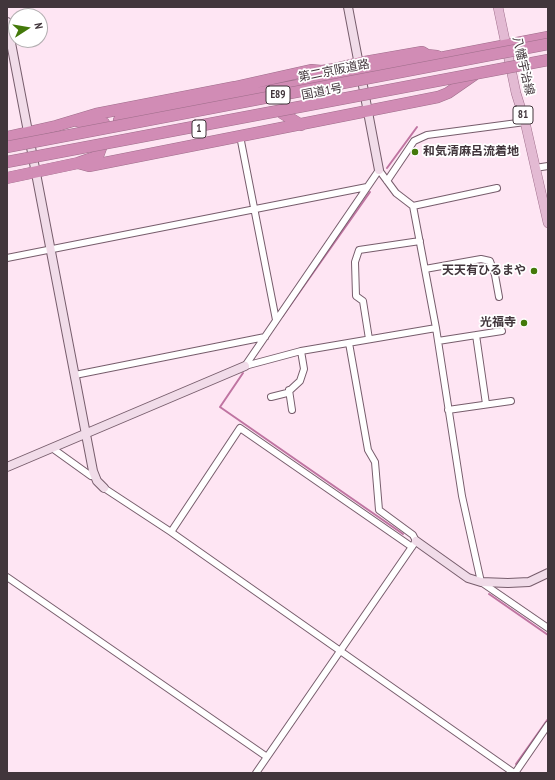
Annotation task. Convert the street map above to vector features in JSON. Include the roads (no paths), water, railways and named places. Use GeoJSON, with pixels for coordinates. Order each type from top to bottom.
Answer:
{"type":"FeatureCollection","features":[{"type":"Feature","properties":{"kind":"highway","name":"国道1号"},"geometry":{"type":"LineString","coordinates":[[7,142],[29,136],[269,91],[360,68],[446,57],[548,37]]}},
{"type":"Feature","properties":{"kind":"highway","name":"第二京阪道路"},"geometry":{"type":"LineString","coordinates":[[7,147],[548,44]]}},
{"type":"Feature","properties":{"kind":"highway","name":"国道1号"},"geometry":{"type":"LineString","coordinates":[[7,166],[34,167],[102,148],[548,60]]}},
{"type":"Feature","properties":{"kind":"highway","name":"E89"},"geometry":{"type":"LineString","coordinates":[[7,162],[548,60]]}},
{"type":"Feature","properties":{"kind":"highway"},"geometry":{"type":"LineString","coordinates":[[269,91],[294,78],[322,71],[360,68]]}},
{"type":"Feature","properties":{"kind":"highway"},"geometry":{"type":"LineString","coordinates":[[7,137],[29,136],[96,114],[236,87],[311,70],[322,71]]}},
{"type":"Feature","properties":{"kind":"highway"},"geometry":{"type":"LineString","coordinates":[[78,163],[89,166],[438,97],[448,93],[474,75]]}},
{"type":"Feature","properties":{"kind":"highway"},"geometry":{"type":"LineString","coordinates":[[282,113],[301,125]]}},
{"type":"Feature","properties":{"kind":"highway"},"geometry":{"type":"LineString","coordinates":[[75,120],[84,123],[104,123]]}},
{"type":"Feature","properties":{"kind":"highway"},"geometry":{"type":"LineString","coordinates":[[7,178],[34,167],[78,163],[98,156],[102,148]]}},
{"type":"Feature","properties":{"kind":"main road","name":"八幡宇治線"},"geometry":{"type":"LineString","coordinates":[[498,7],[516,93],[525,122],[548,223]]}},
{"type":"Feature","properties":{"kind":"street"},"geometry":{"type":"LineString","coordinates":[[348,7],[380,170],[396,193],[413,206],[436,328],[462,496],[481,582],[548,628]]}},
{"type":"Feature","properties":{"kind":"street"},"geometry":{"type":"LineString","coordinates":[[7,22],[34,167],[52,249],[93,471],[97,481],[104,488],[171,532],[514,773],[548,725]]}},
{"type":"Feature","properties":{"kind":"street"},"geometry":{"type":"LineString","coordinates":[[387,181],[414,141],[427,135],[525,122]]}},
{"type":"Feature","properties":{"kind":"street"},"geometry":{"type":"LineString","coordinates":[[240,136],[276,320]]}},
{"type":"Feature","properties":{"kind":"street"},"geometry":{"type":"LineString","coordinates":[[535,168],[548,166]]}},
{"type":"Feature","properties":{"kind":"street"},"geometry":{"type":"LineString","coordinates":[[245,366],[380,170]]}},
{"type":"Feature","properties":{"kind":"street"},"geometry":{"type":"LineString","coordinates":[[7,258],[367,187]]}},
{"type":"Feature","properties":{"kind":"street"},"geometry":{"type":"LineString","coordinates":[[413,206],[497,188]]}},
{"type":"Feature","properties":{"kind":"street"},"geometry":{"type":"LineString","coordinates":[[369,339],[363,301],[356,296],[355,262],[359,250],[420,241]]}},
{"type":"Feature","properties":{"kind":"street"},"geometry":{"type":"LineString","coordinates":[[425,268],[481,259],[490,261],[495,275],[499,297]]}},
{"type":"Feature","properties":{"kind":"street"},"geometry":{"type":"LineString","coordinates":[[7,468],[245,366],[301,351],[436,328]]}},
{"type":"Feature","properties":{"kind":"street"},"geometry":{"type":"LineString","coordinates":[[438,341],[502,331]]}},
{"type":"Feature","properties":{"kind":"street"},"geometry":{"type":"LineString","coordinates":[[476,335],[486,404]]}},
{"type":"Feature","properties":{"kind":"street"},"geometry":{"type":"LineString","coordinates":[[75,375],[265,336]]}},
{"type":"Feature","properties":{"kind":"street"},"geometry":{"type":"LineString","coordinates":[[256,773],[414,544],[413,535],[379,510],[375,462],[368,450],[349,343]]}},
{"type":"Feature","properties":{"kind":"street"},"geometry":{"type":"LineString","coordinates":[[271,397],[287,392],[300,381],[304,369],[301,351]]}},
{"type":"Feature","properties":{"kind":"street"},"geometry":{"type":"LineString","coordinates":[[289,390],[292,410]]}},
{"type":"Feature","properties":{"kind":"street"},"geometry":{"type":"LineString","coordinates":[[448,410],[512,401]]}},
{"type":"Feature","properties":{"kind":"street"},"geometry":{"type":"LineString","coordinates":[[171,532],[240,428],[414,544],[468,578],[481,582],[508,584],[529,582],[548,573]]}},
{"type":"Feature","properties":{"kind":"street"},"geometry":{"type":"LineString","coordinates":[[52,448],[90,476]]}},
{"type":"Feature","properties":{"kind":"street"},"geometry":{"type":"LineString","coordinates":[[7,577],[267,757]]}},
{"type":"Feature","properties":{"kind":"waterway"},"geometry":{"type":"LineString","coordinates":[[387,168],[417,127]]}},
{"type":"Feature","properties":{"kind":"waterway"},"geometry":{"type":"LineString","coordinates":[[282,317],[370,192]]}},
{"type":"Feature","properties":{"kind":"waterway"},"geometry":{"type":"LineString","coordinates":[[243,373],[220,407],[403,534]]}},
{"type":"Feature","properties":{"kind":"waterway"},"geometry":{"type":"LineString","coordinates":[[489,594],[548,635]]}},
{"type":"Feature","properties":{"kind":"waterway"},"geometry":{"type":"LineString","coordinates":[[516,764],[548,719]]}},
{"type":"Feature","properties":{"kind":"place","name":"和気清麻呂流着地"},"geometry":{"type":"Point","coordinates":[415,152]}},
{"type":"Feature","properties":{"kind":"place","name":"天天有ひるまや"},"geometry":{"type":"Point","coordinates":[534,271]}},
{"type":"Feature","properties":{"kind":"place","name":"光福寺"},"geometry":{"type":"Point","coordinates":[524,323]}}]}
